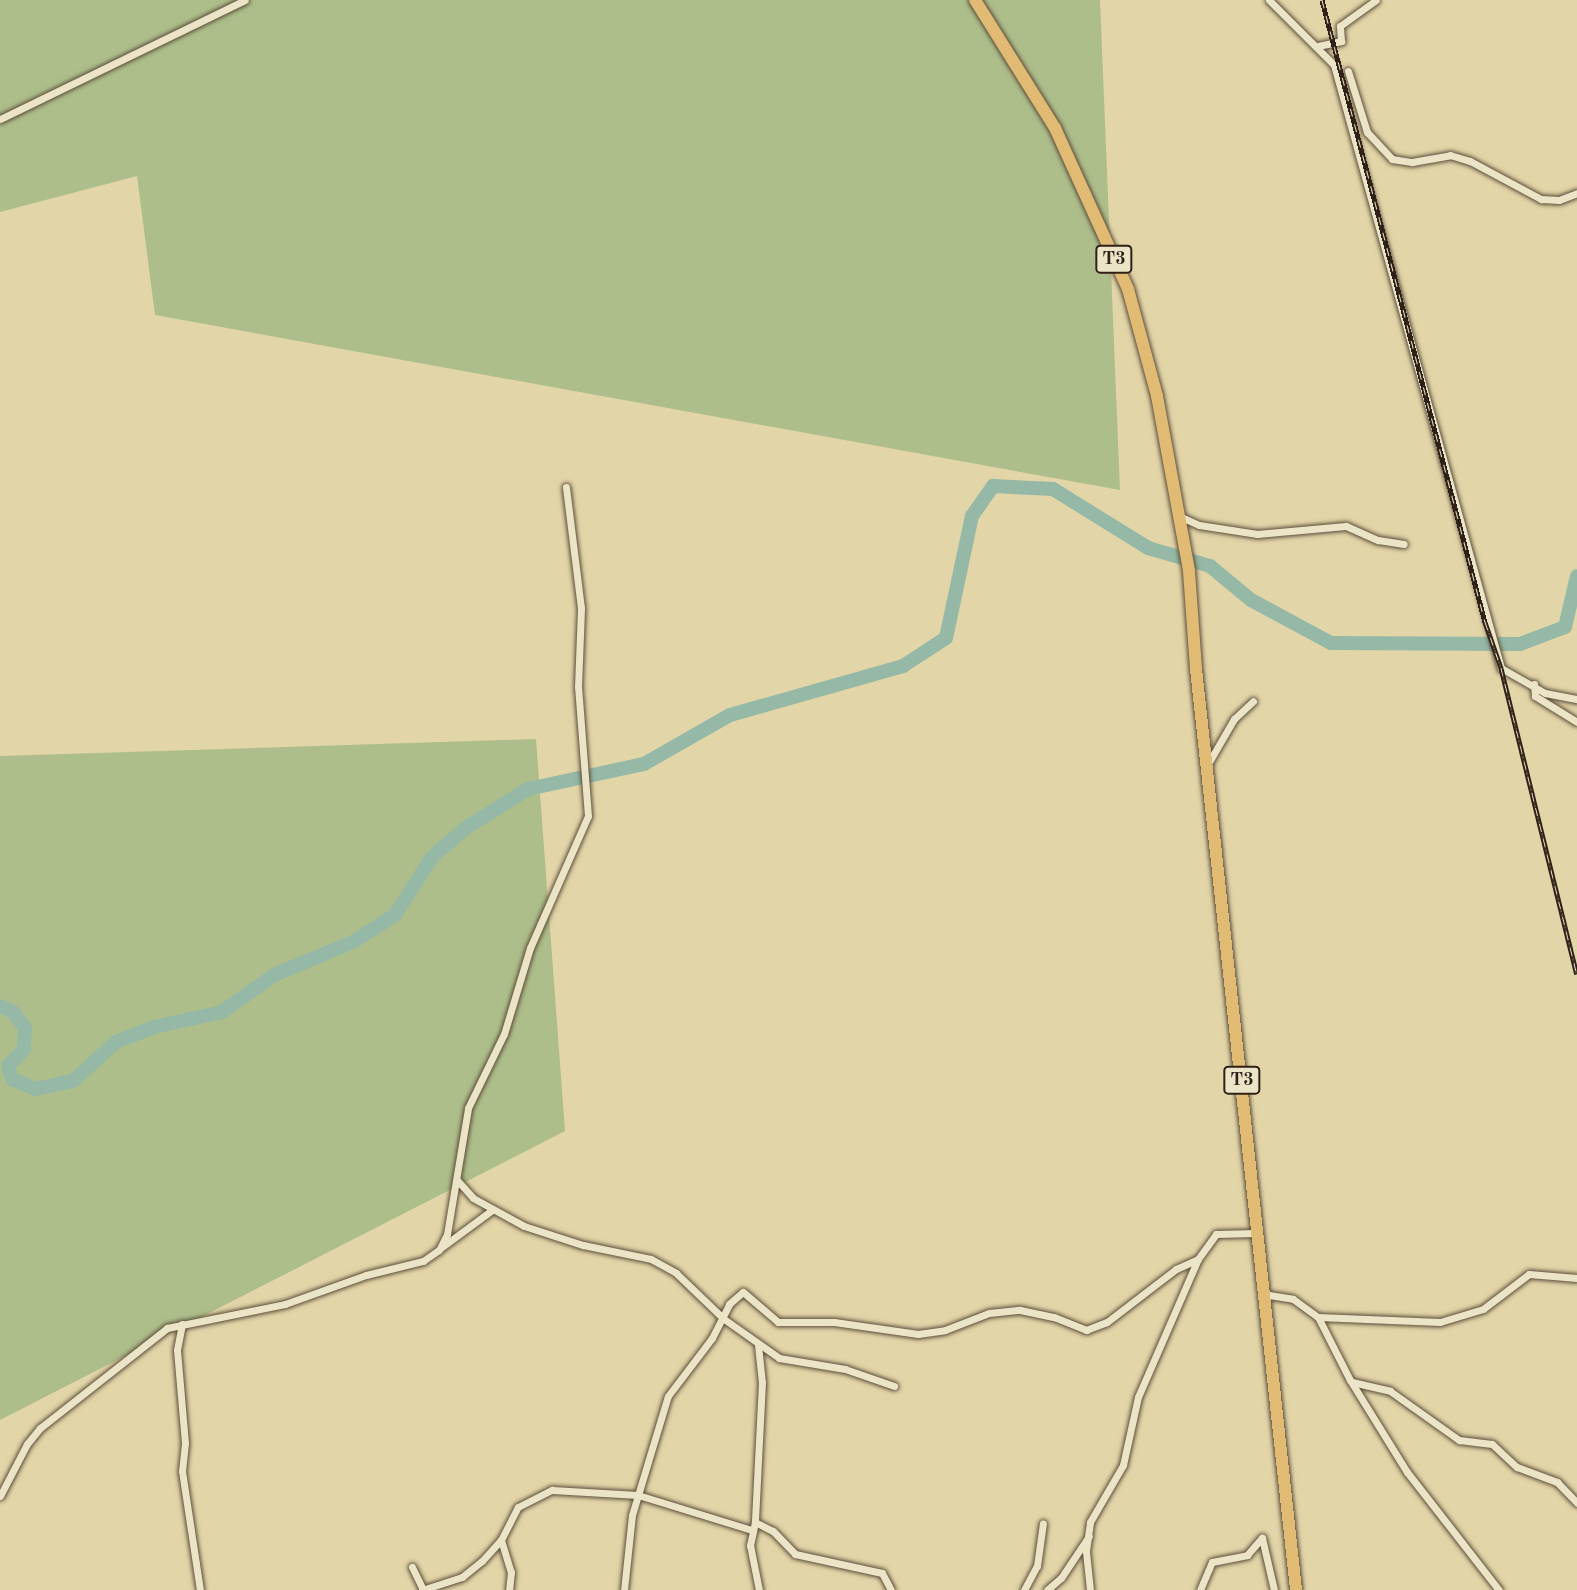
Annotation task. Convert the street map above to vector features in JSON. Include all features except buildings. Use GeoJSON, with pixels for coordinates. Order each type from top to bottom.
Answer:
{"type":"FeatureCollection","features":[{"type":"Feature","properties":{"kind":"highway","name":"T3"},"geometry":{"type":"LineString","coordinates":[[975,0],[1055,128],[1128,289],[1155,385],[1189,571],[1256,1233],[1296,1590]]}},
{"type":"Feature","properties":{"kind":"street"},"geometry":{"type":"LineString","coordinates":[[0,119],[245,0]]}},
{"type":"Feature","properties":{"kind":"street"},"geometry":{"type":"LineString","coordinates":[[1269,0],[1318,46],[1334,65],[1501,668],[1545,692],[1577,699]]}},
{"type":"Feature","properties":{"kind":"street"},"geometry":{"type":"LineString","coordinates":[[1318,46],[1341,41],[1340,26],[1376,0]]}},
{"type":"Feature","properties":{"kind":"street"},"geometry":{"type":"LineString","coordinates":[[1348,71],[1367,132],[1392,159],[1412,162],[1450,155],[1470,161],[1541,199],[1554,201],[1577,192]]}},
{"type":"Feature","properties":{"kind":"street"},"geometry":{"type":"LineString","coordinates":[[439,1250],[447,1234],[468,1108],[504,1034],[530,948],[588,817],[590,800],[580,751],[580,598],[566,487]]}},
{"type":"Feature","properties":{"kind":"street"},"geometry":{"type":"LineString","coordinates":[[1177,515],[1199,525],[1256,534],[1346,526],[1378,540],[1404,544]]}},
{"type":"Feature","properties":{"kind":"street"},"geometry":{"type":"LineString","coordinates":[[1534,684],[1535,696],[1577,722]]}},
{"type":"Feature","properties":{"kind":"street"},"geometry":{"type":"LineString","coordinates":[[1209,771],[1209,761],[1220,740],[1253,701]]}},
{"type":"Feature","properties":{"kind":"street"},"geometry":{"type":"LineString","coordinates":[[457,1180],[492,1210],[583,1245],[651,1259],[676,1273],[724,1319],[758,1344],[793,1363],[845,1369],[894,1386]]}},
{"type":"Feature","properties":{"kind":"street"},"geometry":{"type":"LineString","coordinates":[[0,1496],[40,1428],[116,1365],[167,1328],[285,1304],[423,1261],[492,1210]]}},
{"type":"Feature","properties":{"kind":"street"},"geometry":{"type":"LineString","coordinates":[[1090,1590],[1086,1552],[1092,1532],[1090,1522],[1099,1500],[1126,1454],[1138,1397],[1198,1259],[1216,1234],[1256,1233]]}},
{"type":"Feature","properties":{"kind":"street"},"geometry":{"type":"LineString","coordinates":[[624,1590],[624,1564],[638,1495],[668,1396],[724,1319],[729,1304],[743,1292],[778,1322],[834,1322],[918,1334],[946,1330],[989,1313],[1020,1310],[1054,1317],[1086,1330],[1107,1322],[1176,1269],[1198,1259]]}},
{"type":"Feature","properties":{"kind":"street"},"geometry":{"type":"LineString","coordinates":[[1318,1317],[1440,1322],[1483,1308],[1529,1274],[1577,1278]]}},
{"type":"Feature","properties":{"kind":"street"},"geometry":{"type":"LineString","coordinates":[[1263,1294],[1293,1299],[1318,1317],[1352,1382],[1407,1472],[1499,1590]]}},
{"type":"Feature","properties":{"kind":"street"},"geometry":{"type":"LineString","coordinates":[[182,1324],[177,1350],[185,1443],[182,1471],[200,1590]]}},
{"type":"Feature","properties":{"kind":"street"},"geometry":{"type":"LineString","coordinates":[[758,1344],[762,1382],[754,1526],[750,1545],[759,1590]]}},
{"type":"Feature","properties":{"kind":"street"},"geometry":{"type":"LineString","coordinates":[[1352,1382],[1390,1391],[1459,1440],[1492,1444],[1514,1465],[1557,1482],[1577,1503]]}},
{"type":"Feature","properties":{"kind":"street"},"geometry":{"type":"LineString","coordinates":[[412,1567],[422,1590],[436,1588],[462,1577],[502,1540],[518,1507],[539,1494],[552,1490],[638,1495],[773,1531],[795,1554],[881,1573],[891,1590]]}},
{"type":"Feature","properties":{"kind":"street"},"geometry":{"type":"LineString","coordinates":[[1024,1590],[1037,1566],[1042,1523]]}},
{"type":"Feature","properties":{"kind":"street"},"geometry":{"type":"LineString","coordinates":[[1047,1590],[1061,1578],[1092,1532]]}},
{"type":"Feature","properties":{"kind":"street"},"geometry":{"type":"LineString","coordinates":[[1200,1590],[1212,1562],[1247,1555],[1262,1538],[1274,1590]]}},
{"type":"Feature","properties":{"kind":"street"},"geometry":{"type":"LineString","coordinates":[[502,1540],[511,1576],[509,1590]]}},
{"type":"Feature","properties":{"kind":"street"},"geometry":{"type":"LineString","coordinates":[[1083,1590],[1090,1574]]}},
{"type":"Feature","properties":{"kind":"green space"},"geometry":{"type":"Polygon","coordinates":[[[0,0],[1100,0],[1120,490],[155,315],[137,176],[0,212],[0,0]]]}},
{"type":"Feature","properties":{"kind":"green space"},"geometry":{"type":"Polygon","coordinates":[[[536,739],[565,1131],[0,1420],[0,756],[536,739]]]}},
{"type":"Feature","properties":{"kind":"waterway"},"geometry":{"type":"LineString","coordinates":[[0,1006],[13,1012],[25,1028],[24,1049],[8,1066],[12,1079],[35,1089],[73,1081],[116,1042],[154,1027],[222,1012],[274,975],[353,942],[395,915],[432,857],[467,827],[528,789],[644,764],[730,715],[903,666],[946,638],[972,516],[993,486],[1053,489],[1148,548],[1210,566],[1251,600],[1331,643],[1520,644],[1565,627],[1577,576]]}},
{"type":"Feature","properties":{"kind":"railway"},"geometry":{"type":"LineString","coordinates":[[1322,0],[1485,622],[1501,668],[1577,974]]}}]}
